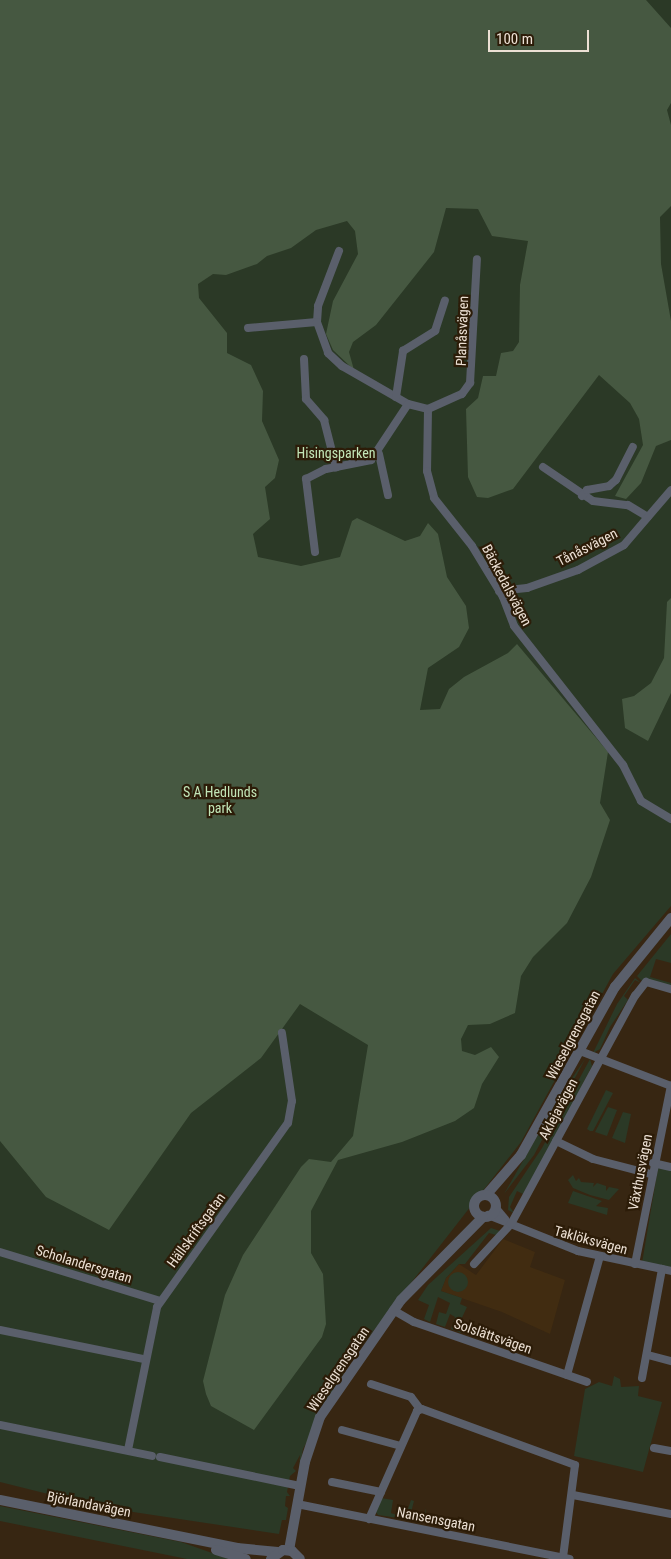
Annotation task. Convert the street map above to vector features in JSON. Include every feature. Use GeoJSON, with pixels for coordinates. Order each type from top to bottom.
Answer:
{"type":"FeatureCollection","features":[{"type":"Feature","properties":{"kind":"street"},"geometry":{"type":"LineString","coordinates":[[339,250],[316,322],[331,356],[408,404],[428,410]]}},
{"type":"Feature","properties":{"kind":"street","name":"Planåsvägen"},"geometry":{"type":"LineString","coordinates":[[428,410],[462,394],[470,383],[478,259]]}},
{"type":"Feature","properties":{"kind":"street"},"geometry":{"type":"LineString","coordinates":[[396,397],[403,351],[435,331],[445,301]]}},
{"type":"Feature","properties":{"kind":"street"},"geometry":{"type":"LineString","coordinates":[[248,328],[316,322]]}},
{"type":"Feature","properties":{"kind":"street"},"geometry":{"type":"LineString","coordinates":[[304,359],[305,395],[324,420],[336,467]]}},
{"type":"Feature","properties":{"kind":"street"},"geometry":{"type":"LineString","coordinates":[[315,552],[305,483],[311,474],[371,460],[379,454],[408,404]]}},
{"type":"Feature","properties":{"kind":"street","name":"Bäckedalsvägen"},"geometry":{"type":"LineString","coordinates":[[428,410],[426,471],[431,491],[472,546],[499,591],[514,626],[623,765],[641,802],[671,819]]}},
{"type":"Feature","properties":{"kind":"street"},"geometry":{"type":"LineString","coordinates":[[582,496],[587,490],[609,486],[616,480],[633,447]]}},
{"type":"Feature","properties":{"kind":"street"},"geometry":{"type":"LineString","coordinates":[[379,454],[388,495]]}},
{"type":"Feature","properties":{"kind":"street","name":"Tånåsvägen"},"geometry":{"type":"LineString","coordinates":[[543,467],[582,496],[602,504],[635,507],[648,517]]}},
{"type":"Feature","properties":{"kind":"street","name":"Tånåsvägen"},"geometry":{"type":"LineString","coordinates":[[499,591],[527,588],[578,570],[624,545],[671,490]]}},
{"type":"Feature","properties":{"kind":"street","name":"Wieselgrensgatan"},"geometry":{"type":"LineString","coordinates":[[279,1554],[297,1504],[308,1448],[320,1417],[393,1310],[444,1253],[487,1210],[580,1051],[614,987],[671,918]]}},
{"type":"Feature","properties":{"kind":"street","name":"Aklejavägen"},"geometry":{"type":"LineString","coordinates":[[474,1264],[510,1223],[556,1141],[598,1059],[643,984],[671,989]]}},
{"type":"Feature","properties":{"kind":"street","name":"Hällskriftsgatan"},"geometry":{"type":"LineString","coordinates":[[128,1450],[144,1359],[160,1301],[287,1126],[292,1101],[282,1033]]}},
{"type":"Feature","properties":{"kind":"street"},"geometry":{"type":"LineString","coordinates":[[580,1051],[671,1086]]}},
{"type":"Feature","properties":{"kind":"street","name":"Växthusvägen"},"geometry":{"type":"LineString","coordinates":[[635,1264],[653,1164],[671,1086]]}},
{"type":"Feature","properties":{"kind":"street"},"geometry":{"type":"LineString","coordinates":[[556,1141],[593,1159],[651,1174]]}},
{"type":"Feature","properties":{"kind":"street"},"geometry":{"type":"LineString","coordinates":[[653,1164],[671,1167]]}},
{"type":"Feature","properties":{"kind":"street","name":"Wieselgrensgatan"},"geometry":{"type":"LineString","coordinates":[[487,1210],[477,1199],[487,1194],[510,1173]]}},
{"type":"Feature","properties":{"kind":"street"},"geometry":{"type":"LineString","coordinates":[[487,1194],[487,1210]]}},
{"type":"Feature","properties":{"kind":"street","name":"Taklöksvägen"},"geometry":{"type":"LineString","coordinates":[[487,1210],[543,1240],[600,1256],[671,1271]]}},
{"type":"Feature","properties":{"kind":"street","name":"Scholandersgatan"},"geometry":{"type":"LineString","coordinates":[[0,1252],[160,1301]]}},
{"type":"Feature","properties":{"kind":"street"},"geometry":{"type":"LineString","coordinates":[[567,1376],[600,1256]]}},
{"type":"Feature","properties":{"kind":"street"},"geometry":{"type":"LineString","coordinates":[[642,1378],[648,1355],[662,1269]]}},
{"type":"Feature","properties":{"kind":"street","name":"Solslättsvägen"},"geometry":{"type":"LineString","coordinates":[[393,1310],[414,1322],[587,1382]]}},
{"type":"Feature","properties":{"kind":"street"},"geometry":{"type":"LineString","coordinates":[[0,1330],[144,1359]]}},
{"type":"Feature","properties":{"kind":"street"},"geometry":{"type":"LineString","coordinates":[[648,1355],[671,1362]]}},
{"type":"Feature","properties":{"kind":"street"},"geometry":{"type":"LineString","coordinates":[[371,1384],[410,1396],[420,1409],[575,1465],[566,1558]]}},
{"type":"Feature","properties":{"kind":"street"},"geometry":{"type":"LineString","coordinates":[[369,1519],[401,1446],[420,1409]]}},
{"type":"Feature","properties":{"kind":"street"},"geometry":{"type":"LineString","coordinates":[[0,1425],[300,1486]]}},
{"type":"Feature","properties":{"kind":"street"},"geometry":{"type":"LineString","coordinates":[[342,1430],[401,1446]]}},
{"type":"Feature","properties":{"kind":"street"},"geometry":{"type":"LineString","coordinates":[[654,1448],[671,1451]]}},
{"type":"Feature","properties":{"kind":"street"},"geometry":{"type":"LineString","coordinates":[[332,1482],[381,1492]]}},
{"type":"Feature","properties":{"kind":"street"},"geometry":{"type":"LineString","coordinates":[[573,1495],[671,1514]]}},
{"type":"Feature","properties":{"kind":"street","name":"Björlandavägen"},"geometry":{"type":"LineString","coordinates":[[0,1500],[300,1559]]}},
{"type":"Feature","properties":{"kind":"street","name":"Nansensgatan"},"geometry":{"type":"LineString","coordinates":[[297,1504],[566,1558]]}},
{"type":"Feature","properties":{"kind":"street","name":"Björlandavägen"},"geometry":{"type":"LineString","coordinates":[[173,1535],[246,1559]]}},
{"type":"Feature","properties":{"kind":"shaded area"},"geometry":{"type":"Polygon","coordinates":[[[503,1239],[535,1252],[530,1267],[565,1280],[550,1334],[502,1312],[441,1291],[446,1278],[459,1264],[476,1275],[503,1239]]]}},
{"type":"Feature","properties":{"kind":"green space","name":"S A Hedlunds park"},"geometry":{"type":"Polygon","coordinates":[[[0,0],[671,0],[671,906],[613,974],[521,1142],[350,1361],[303,1449],[299,1471],[300,1455],[293,1468],[296,1471],[290,1476],[287,1492],[290,1496],[286,1496],[285,1506],[288,1508],[286,1520],[282,1520],[279,1534],[100,1507],[0,1482],[0,0]]]}},
{"type":"Feature","properties":{"kind":"green space","name":"S A Hedlunds park"},"geometry":{"type":"Polygon","coordinates":[[[0,0],[646,0],[671,28],[671,103],[667,110],[671,125],[671,206],[660,217],[661,264],[671,321],[671,440],[656,446],[641,483],[626,499],[615,496],[643,445],[639,419],[630,403],[599,375],[513,489],[488,498],[477,497],[468,477],[466,409],[478,398],[483,376],[496,376],[501,353],[513,351],[519,342],[520,285],[528,241],[492,236],[478,209],[446,208],[434,252],[376,325],[353,342],[349,352],[354,370],[333,350],[326,334],[333,301],[358,254],[355,231],[347,221],[316,230],[291,248],[267,256],[257,264],[226,275],[213,274],[198,284],[199,298],[227,333],[227,353],[251,365],[263,391],[262,421],[279,460],[275,478],[265,487],[270,519],[253,534],[258,557],[301,566],[340,557],[352,521],[357,518],[405,541],[420,536],[428,523],[438,534],[447,577],[466,606],[469,628],[459,647],[428,668],[420,710],[440,709],[449,689],[464,677],[508,653],[517,644],[608,752],[600,803],[610,820],[591,877],[567,923],[533,957],[521,976],[515,1013],[490,1024],[468,1025],[461,1039],[462,1051],[475,1055],[491,1047],[499,1057],[482,1084],[474,1108],[455,1121],[402,1142],[338,1160],[311,1211],[311,1253],[323,1274],[326,1324],[322,1337],[254,1430],[211,1406],[203,1381],[225,1295],[243,1255],[301,1167],[309,1159],[331,1162],[353,1136],[368,1045],[300,1004],[261,1058],[191,1113],[109,1230],[46,1197],[0,1141],[0,0]]]}},
{"type":"Feature","properties":{"kind":"green space"},"geometry":{"type":"Polygon","coordinates":[[[671,598],[671,693],[648,741],[625,728],[622,699],[634,696],[651,683],[664,658],[667,602],[671,598]]]}},
{"type":"Feature","properties":{"kind":"green space"},"geometry":{"type":"Polygon","coordinates":[[[671,934],[671,963],[656,959],[650,977],[671,983],[671,986],[642,981],[637,976],[671,934]]]}},
{"type":"Feature","properties":{"kind":"green space"},"geometry":{"type":"Polygon","coordinates":[[[635,978],[641,983],[635,980],[624,996],[628,1000],[610,1027],[600,1049],[593,1053],[617,1004],[635,978]]]}},
{"type":"Feature","properties":{"kind":"green space"},"geometry":{"type":"Polygon","coordinates":[[[585,1059],[534,1155],[504,1194],[560,1096],[585,1059]]]}},
{"type":"Feature","properties":{"kind":"green space"},"geometry":{"type":"Polygon","coordinates":[[[590,1059],[592,1066],[545,1156],[523,1194],[517,1191],[510,1207],[514,1213],[508,1210],[509,1197],[542,1148],[590,1059]]]}},
{"type":"Feature","properties":{"kind":"green space"},"geometry":{"type":"Polygon","coordinates":[[[606,1090],[613,1093],[593,1131],[590,1131],[587,1129],[606,1090]]]}},
{"type":"Feature","properties":{"kind":"green space"},"geometry":{"type":"Polygon","coordinates":[[[608,1107],[617,1110],[607,1136],[595,1132],[608,1107]]]}},
{"type":"Feature","properties":{"kind":"green space"},"geometry":{"type":"Polygon","coordinates":[[[623,1112],[631,1114],[625,1143],[612,1138],[623,1112]]]}},
{"type":"Feature","properties":{"kind":"green space"},"geometry":{"type":"Polygon","coordinates":[[[658,1168],[671,1170],[671,1267],[642,1263],[658,1168]]]}},
{"type":"Feature","properties":{"kind":"green space"},"geometry":{"type":"Polygon","coordinates":[[[573,1175],[576,1181],[579,1178],[581,1182],[594,1183],[593,1187],[597,1183],[606,1186],[606,1191],[609,1187],[619,1189],[609,1200],[590,1195],[573,1188],[568,1180],[573,1175]]]}},
{"type":"Feature","properties":{"kind":"green space"},"geometry":{"type":"Polygon","coordinates":[[[573,1191],[602,1201],[596,1206],[608,1208],[607,1215],[568,1203],[573,1191]]]}},
{"type":"Feature","properties":{"kind":"green space"},"geometry":{"type":"Polygon","coordinates":[[[491,1228],[500,1231],[496,1235],[489,1233],[465,1264],[459,1264],[446,1278],[441,1291],[462,1298],[460,1304],[467,1307],[458,1326],[463,1328],[461,1333],[451,1329],[455,1317],[450,1314],[445,1327],[436,1324],[439,1312],[446,1314],[450,1303],[438,1297],[430,1322],[424,1319],[429,1305],[418,1300],[428,1285],[491,1228]]]}},
{"type":"Feature","properties":{"kind":"green space"},"geometry":{"type":"Polygon","coordinates":[[[454,1272],[462,1272],[468,1278],[468,1286],[462,1292],[454,1292],[448,1286],[448,1278],[454,1272]]]}},
{"type":"Feature","properties":{"kind":"green space"},"geometry":{"type":"Polygon","coordinates":[[[614,1376],[620,1379],[621,1387],[639,1386],[638,1396],[662,1402],[643,1472],[574,1456],[585,1389],[599,1382],[612,1386],[614,1376]]]}},
{"type":"Feature","properties":{"kind":"green space"},"geometry":{"type":"Polygon","coordinates":[[[381,1498],[393,1500],[391,1513],[405,1518],[411,1500],[414,1501],[410,1516],[423,1520],[426,1508],[425,1522],[378,1515],[375,1511],[381,1498]]]}},
{"type":"Feature","properties":{"kind":"green space"},"geometry":{"type":"Polygon","coordinates":[[[0,1506],[181,1542],[229,1559],[187,1559],[0,1521],[0,1506]]]}},
{"type":"Feature","properties":{"kind":"park label","name":"Hisingsparken"},"geometry":{"type":"Point","coordinates":[336,453]}}]}
